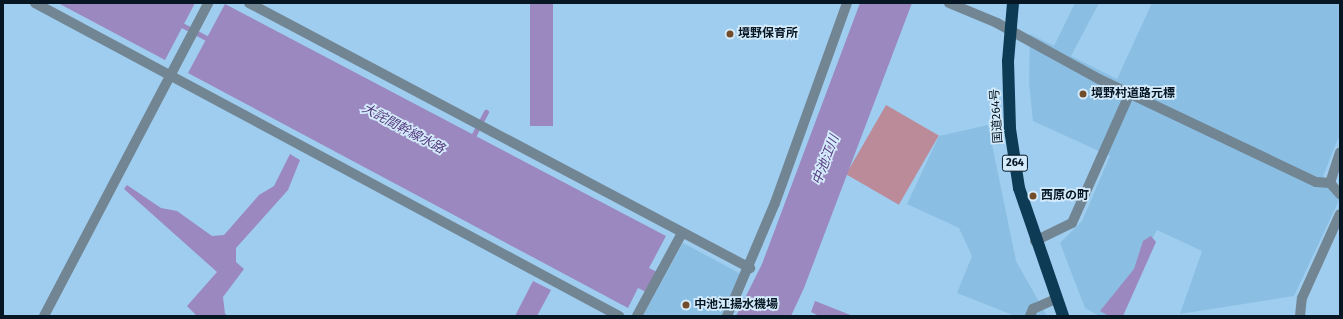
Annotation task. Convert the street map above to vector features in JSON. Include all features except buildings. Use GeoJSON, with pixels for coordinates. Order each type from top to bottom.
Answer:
{"type":"FeatureCollection","features":[{"type":"Feature","properties":{"kind":"highway","name":"国道264号"},"geometry":{"type":"LineString","coordinates":[[1013,3],[1010,30],[1010,130],[1019,188],[1035,241],[1055,299],[1063,316]]}},
{"type":"Feature","properties":{"kind":"street"},"geometry":{"type":"LineString","coordinates":[[35,3],[171,74],[619,316]]}},
{"type":"Feature","properties":{"kind":"street"},"geometry":{"type":"LineString","coordinates":[[44,316],[208,3]]}},
{"type":"Feature","properties":{"kind":"street"},"geometry":{"type":"LineString","coordinates":[[248,3],[750,268]]}},
{"type":"Feature","properties":{"kind":"street"},"geometry":{"type":"LineString","coordinates":[[727,316],[750,268],[847,3]]}},
{"type":"Feature","properties":{"kind":"street"},"geometry":{"type":"LineString","coordinates":[[949,3],[1010,30],[1130,93],[1316,182],[1330,183],[1340,194]]}},
{"type":"Feature","properties":{"kind":"street"},"geometry":{"type":"LineString","coordinates":[[1035,241],[1072,223],[1130,93]]}},
{"type":"Feature","properties":{"kind":"street"},"geometry":{"type":"LineString","coordinates":[[1330,183],[1340,153]]}},
{"type":"Feature","properties":{"kind":"street"},"geometry":{"type":"LineString","coordinates":[[1300,316],[1302,298],[1340,214]]}},
{"type":"Feature","properties":{"kind":"street"},"geometry":{"type":"LineString","coordinates":[[637,316],[682,233]]}},
{"type":"Feature","properties":{"kind":"street"},"geometry":{"type":"LineString","coordinates":[[1030,316],[1033,309],[1055,299]]}},
{"type":"Feature","properties":{"kind":"shaded area"},"geometry":{"type":"Polygon","coordinates":[[[1075,3],[1099,3],[1071,56],[1117,79],[1152,3],[1340,3],[1340,134],[1323,176],[1340,198],[1294,296],[1180,314],[1202,251],[1157,230],[1112,316],[1099,316],[1085,308],[1060,243],[1082,221],[1110,156],[1033,121],[1029,83],[1030,34],[1054,46],[1075,3]]]}},
{"type":"Feature","properties":{"kind":"shaded area"},"geometry":{"type":"Polygon","coordinates":[[[886,105],[939,136],[899,205],[846,174],[886,105]]]}},
{"type":"Feature","properties":{"kind":"shaded area"},"geometry":{"type":"Polygon","coordinates":[[[988,125],[1016,261],[1047,316],[1015,316],[957,293],[972,256],[959,228],[907,204],[939,136],[988,125]]]}},
{"type":"Feature","properties":{"kind":"shaded area"},"geometry":{"type":"Polygon","coordinates":[[[683,243],[741,274],[721,316],[643,316],[683,243]]]}},
{"type":"Feature","properties":{"kind":"water"},"geometry":{"type":"Polygon","coordinates":[[[58,3],[195,3],[165,60],[58,3]]]}},
{"type":"Feature","properties":{"kind":"water"},"geometry":{"type":"Polygon","coordinates":[[[530,3],[553,3],[553,126],[530,126],[530,3]]]}},
{"type":"Feature","properties":{"kind":"water","name":"中池江川"},"geometry":{"type":"Polygon","coordinates":[[[860,3],[912,3],[804,288],[791,316],[736,316],[762,264],[860,3]]]}},
{"type":"Feature","properties":{"kind":"water"},"geometry":{"type":"Polygon","coordinates":[[[225,4],[666,236],[649,268],[657,272],[646,292],[638,288],[628,308],[188,73],[225,4]]]}},
{"type":"Feature","properties":{"kind":"water"},"geometry":{"type":"Polygon","coordinates":[[[290,154],[300,160],[288,190],[236,248],[236,262],[244,269],[223,297],[225,314],[229,316],[197,316],[187,306],[217,272],[124,189],[127,185],[161,208],[177,211],[212,236],[224,235],[259,195],[274,186],[290,154]]]}},
{"type":"Feature","properties":{"kind":"water"},"geometry":{"type":"Polygon","coordinates":[[[1151,236],[1156,242],[1123,316],[1109,316],[1100,311],[1134,269],[1143,241],[1151,236]]]}},
{"type":"Feature","properties":{"kind":"water"},"geometry":{"type":"Polygon","coordinates":[[[533,281],[551,290],[537,316],[515,316],[533,281]]]}},
{"type":"Feature","properties":{"kind":"water"},"geometry":{"type":"Polygon","coordinates":[[[815,301],[853,316],[819,316],[811,312],[815,301]]]}},
{"type":"Feature","properties":{"kind":"waterway","name":"大詫間幹線水路"},"geometry":{"type":"LineString","coordinates":[[178,23],[213,42]]}},
{"type":"Feature","properties":{"kind":"waterway"},"geometry":{"type":"LineString","coordinates":[[471,140],[486,112]]}},
{"type":"Feature","properties":{"kind":"place","name":"境野保育所"},"geometry":{"type":"Point","coordinates":[730,34]}},
{"type":"Feature","properties":{"kind":"place","name":"境野村道路元標"},"geometry":{"type":"Point","coordinates":[1083,94]}},
{"type":"Feature","properties":{"kind":"place","name":"西原の町"},"geometry":{"type":"Point","coordinates":[1033,196]}},
{"type":"Feature","properties":{"kind":"place","name":"中池江揚水機場"},"geometry":{"type":"Point","coordinates":[686,305]}}]}
